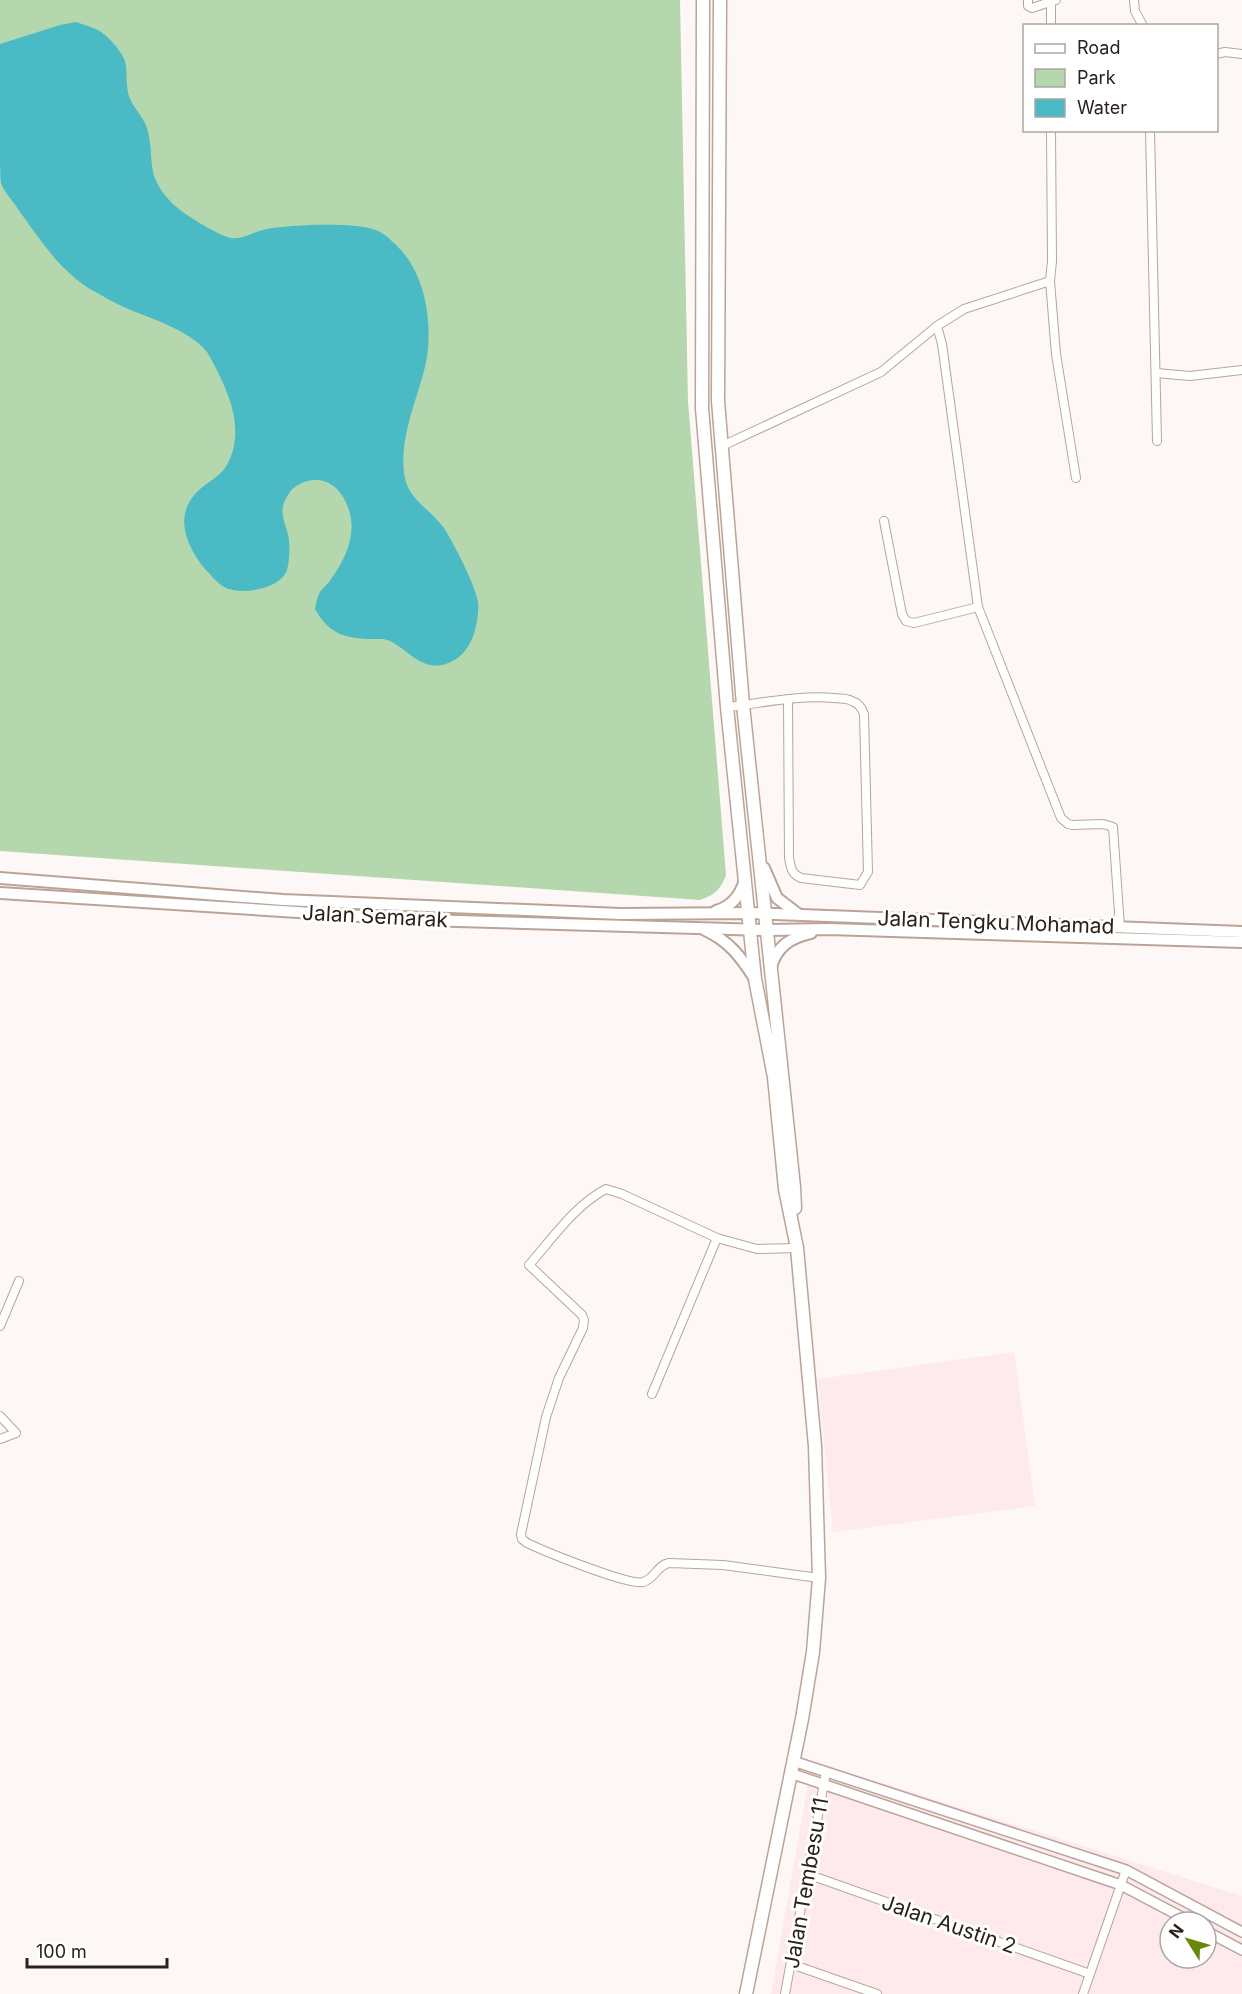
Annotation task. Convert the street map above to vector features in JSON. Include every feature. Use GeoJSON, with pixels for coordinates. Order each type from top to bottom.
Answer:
{"type":"FeatureCollection","features":[{"type":"Feature","properties":{"kind":"main road"},"geometry":{"type":"LineString","coordinates":[[703,0],[702,408],[727,707],[751,929],[754,979],[774,1077],[785,1189],[796,1244]]}},
{"type":"Feature","properties":{"kind":"main road"},"geometry":{"type":"LineString","coordinates":[[720,0],[718,401],[743,705],[794,1187],[796,1244],[815,1446],[819,1578],[813,1652],[746,1994]]}},
{"type":"Feature","properties":{"kind":"main road"},"geometry":{"type":"LineString","coordinates":[[760,857],[768,881],[777,898],[800,915]]}},
{"type":"Feature","properties":{"kind":"main road","name":"Jalan Semarak"},"geometry":{"type":"LineString","coordinates":[[0,878],[282,900],[620,914],[749,913]]}},
{"type":"Feature","properties":{"kind":"main road"},"geometry":{"type":"LineString","coordinates":[[710,913],[725,908],[735,900],[746,880]]}},
{"type":"Feature","properties":{"kind":"main road","name":"Jalan Semarak"},"geometry":{"type":"LineString","coordinates":[[0,893],[423,920],[751,929]]}},
{"type":"Feature","properties":{"kind":"main road","name":"Jalan Tengku Mohamad"},"geometry":{"type":"LineString","coordinates":[[749,913],[1242,932]]}},
{"type":"Feature","properties":{"kind":"main road"},"geometry":{"type":"LineString","coordinates":[[702,928],[731,946],[754,979]]}},
{"type":"Feature","properties":{"kind":"main road","name":"Jalan Tengku Mohamad"},"geometry":{"type":"LineString","coordinates":[[751,929],[829,929],[1242,942]]}},
{"type":"Feature","properties":{"kind":"main road"},"geometry":{"type":"LineString","coordinates":[[771,968],[776,952],[789,940],[829,929]]}},
{"type":"Feature","properties":{"kind":"street"},"geometry":{"type":"LineString","coordinates":[[1028,0],[1028,6],[1032,8],[1054,1],[1051,24]]}},
{"type":"Feature","properties":{"kind":"street"},"geometry":{"type":"LineString","coordinates":[[1134,0],[1135,11],[1142,24]]}},
{"type":"Feature","properties":{"kind":"street"},"geometry":{"type":"LineString","coordinates":[[1218,54],[1234,52],[1242,54]]}},
{"type":"Feature","properties":{"kind":"street"},"geometry":{"type":"LineString","coordinates":[[1051,132],[1052,261],[1050,281],[1056,354],[1076,478]]}},
{"type":"Feature","properties":{"kind":"street"},"geometry":{"type":"LineString","coordinates":[[1150,132],[1157,441]]}},
{"type":"Feature","properties":{"kind":"street"},"geometry":{"type":"LineString","coordinates":[[722,446],[881,372],[937,326],[964,309],[1050,281]]}},
{"type":"Feature","properties":{"kind":"street"},"geometry":{"type":"LineString","coordinates":[[937,326],[942,344],[978,607],[1061,818],[1072,825],[1104,824],[1113,827],[1120,927]]}},
{"type":"Feature","properties":{"kind":"street"},"geometry":{"type":"LineString","coordinates":[[1156,373],[1190,376],[1242,370]]}},
{"type":"Feature","properties":{"kind":"street"},"geometry":{"type":"LineString","coordinates":[[884,521],[902,614],[906,621],[914,623],[978,607]]}},
{"type":"Feature","properties":{"kind":"street"},"geometry":{"type":"LineString","coordinates":[[727,707],[788,699],[814,697],[849,700],[862,708],[868,872],[860,885],[801,878],[791,870],[788,699]]}},
{"type":"Feature","properties":{"kind":"street"},"geometry":{"type":"LineString","coordinates":[[796,1244],[757,1250],[717,1238],[622,1194],[606,1189],[594,1195],[579,1208],[529,1265],[582,1315],[584,1320],[583,1328],[559,1378],[546,1417],[522,1539],[574,1563],[639,1582],[650,1578],[661,1566],[669,1563],[723,1564],[819,1578]]}},
{"type":"Feature","properties":{"kind":"street"},"geometry":{"type":"LineString","coordinates":[[652,1394],[717,1238]]}},
{"type":"Feature","properties":{"kind":"street"},"geometry":{"type":"LineString","coordinates":[[0,1326],[19,1281]]}},
{"type":"Feature","properties":{"kind":"street"},"geometry":{"type":"LineString","coordinates":[[0,1416],[16,1433],[0,1439]]}},
{"type":"Feature","properties":{"kind":"street"},"geometry":{"type":"LineString","coordinates":[[791,1767],[826,1772],[1126,1870],[1242,1932]]}},
{"type":"Feature","properties":{"kind":"street"},"geometry":{"type":"LineString","coordinates":[[791,1767],[823,1785],[1121,1885],[1168,1910]]}},
{"type":"Feature","properties":{"kind":"street","name":"Jalan Tembesu 11"},"geometry":{"type":"LineString","coordinates":[[785,1994],[826,1772]]}},
{"type":"Feature","properties":{"kind":"street"},"geometry":{"type":"LineString","coordinates":[[1083,1994],[1126,1870]]}},
{"type":"Feature","properties":{"kind":"street","name":"Jalan Austin 2"},"geometry":{"type":"LineString","coordinates":[[807,1874],[1090,1974]]}},
{"type":"Feature","properties":{"kind":"street"},"geometry":{"type":"LineString","coordinates":[[1218,1937],[1242,1950]]}},
{"type":"Feature","properties":{"kind":"street"},"geometry":{"type":"LineString","coordinates":[[791,1964],[877,1994]]}},
{"type":"Feature","properties":{"kind":"shaded area"},"geometry":{"type":"Polygon","coordinates":[[[1014,1352],[1035,1506],[833,1532],[818,1379],[1014,1352]]]}},
{"type":"Feature","properties":{"kind":"shaded area"},"geometry":{"type":"Polygon","coordinates":[[[812,1761],[1242,1896],[1242,1994],[771,1994],[812,1761]]]}},
{"type":"Feature","properties":{"kind":"green space"},"geometry":{"type":"Polygon","coordinates":[[[0,0],[680,0],[688,401],[726,875],[720,888],[714,894],[700,900],[0,851],[0,0]]]}},
{"type":"Feature","properties":{"kind":"water"},"geometry":{"type":"Polygon","coordinates":[[[76,22],[104,35],[123,57],[130,99],[147,128],[152,168],[157,184],[171,202],[182,211],[208,228],[231,238],[240,238],[267,229],[292,226],[357,226],[387,236],[407,258],[415,272],[426,303],[429,336],[425,367],[404,446],[404,473],[409,490],[414,497],[444,528],[464,564],[476,594],[478,610],[474,634],[470,644],[456,659],[438,666],[424,663],[388,640],[354,638],[339,633],[320,617],[315,609],[318,597],[347,552],[351,530],[351,519],[341,493],[327,482],[314,480],[302,483],[290,492],[285,500],[283,514],[289,538],[289,557],[287,570],[277,582],[249,591],[231,590],[219,583],[205,569],[192,550],[184,520],[190,500],[225,468],[235,443],[232,407],[213,362],[200,344],[181,331],[117,304],[90,289],[68,272],[50,252],[1,183],[0,44],[76,22]]]}}]}
